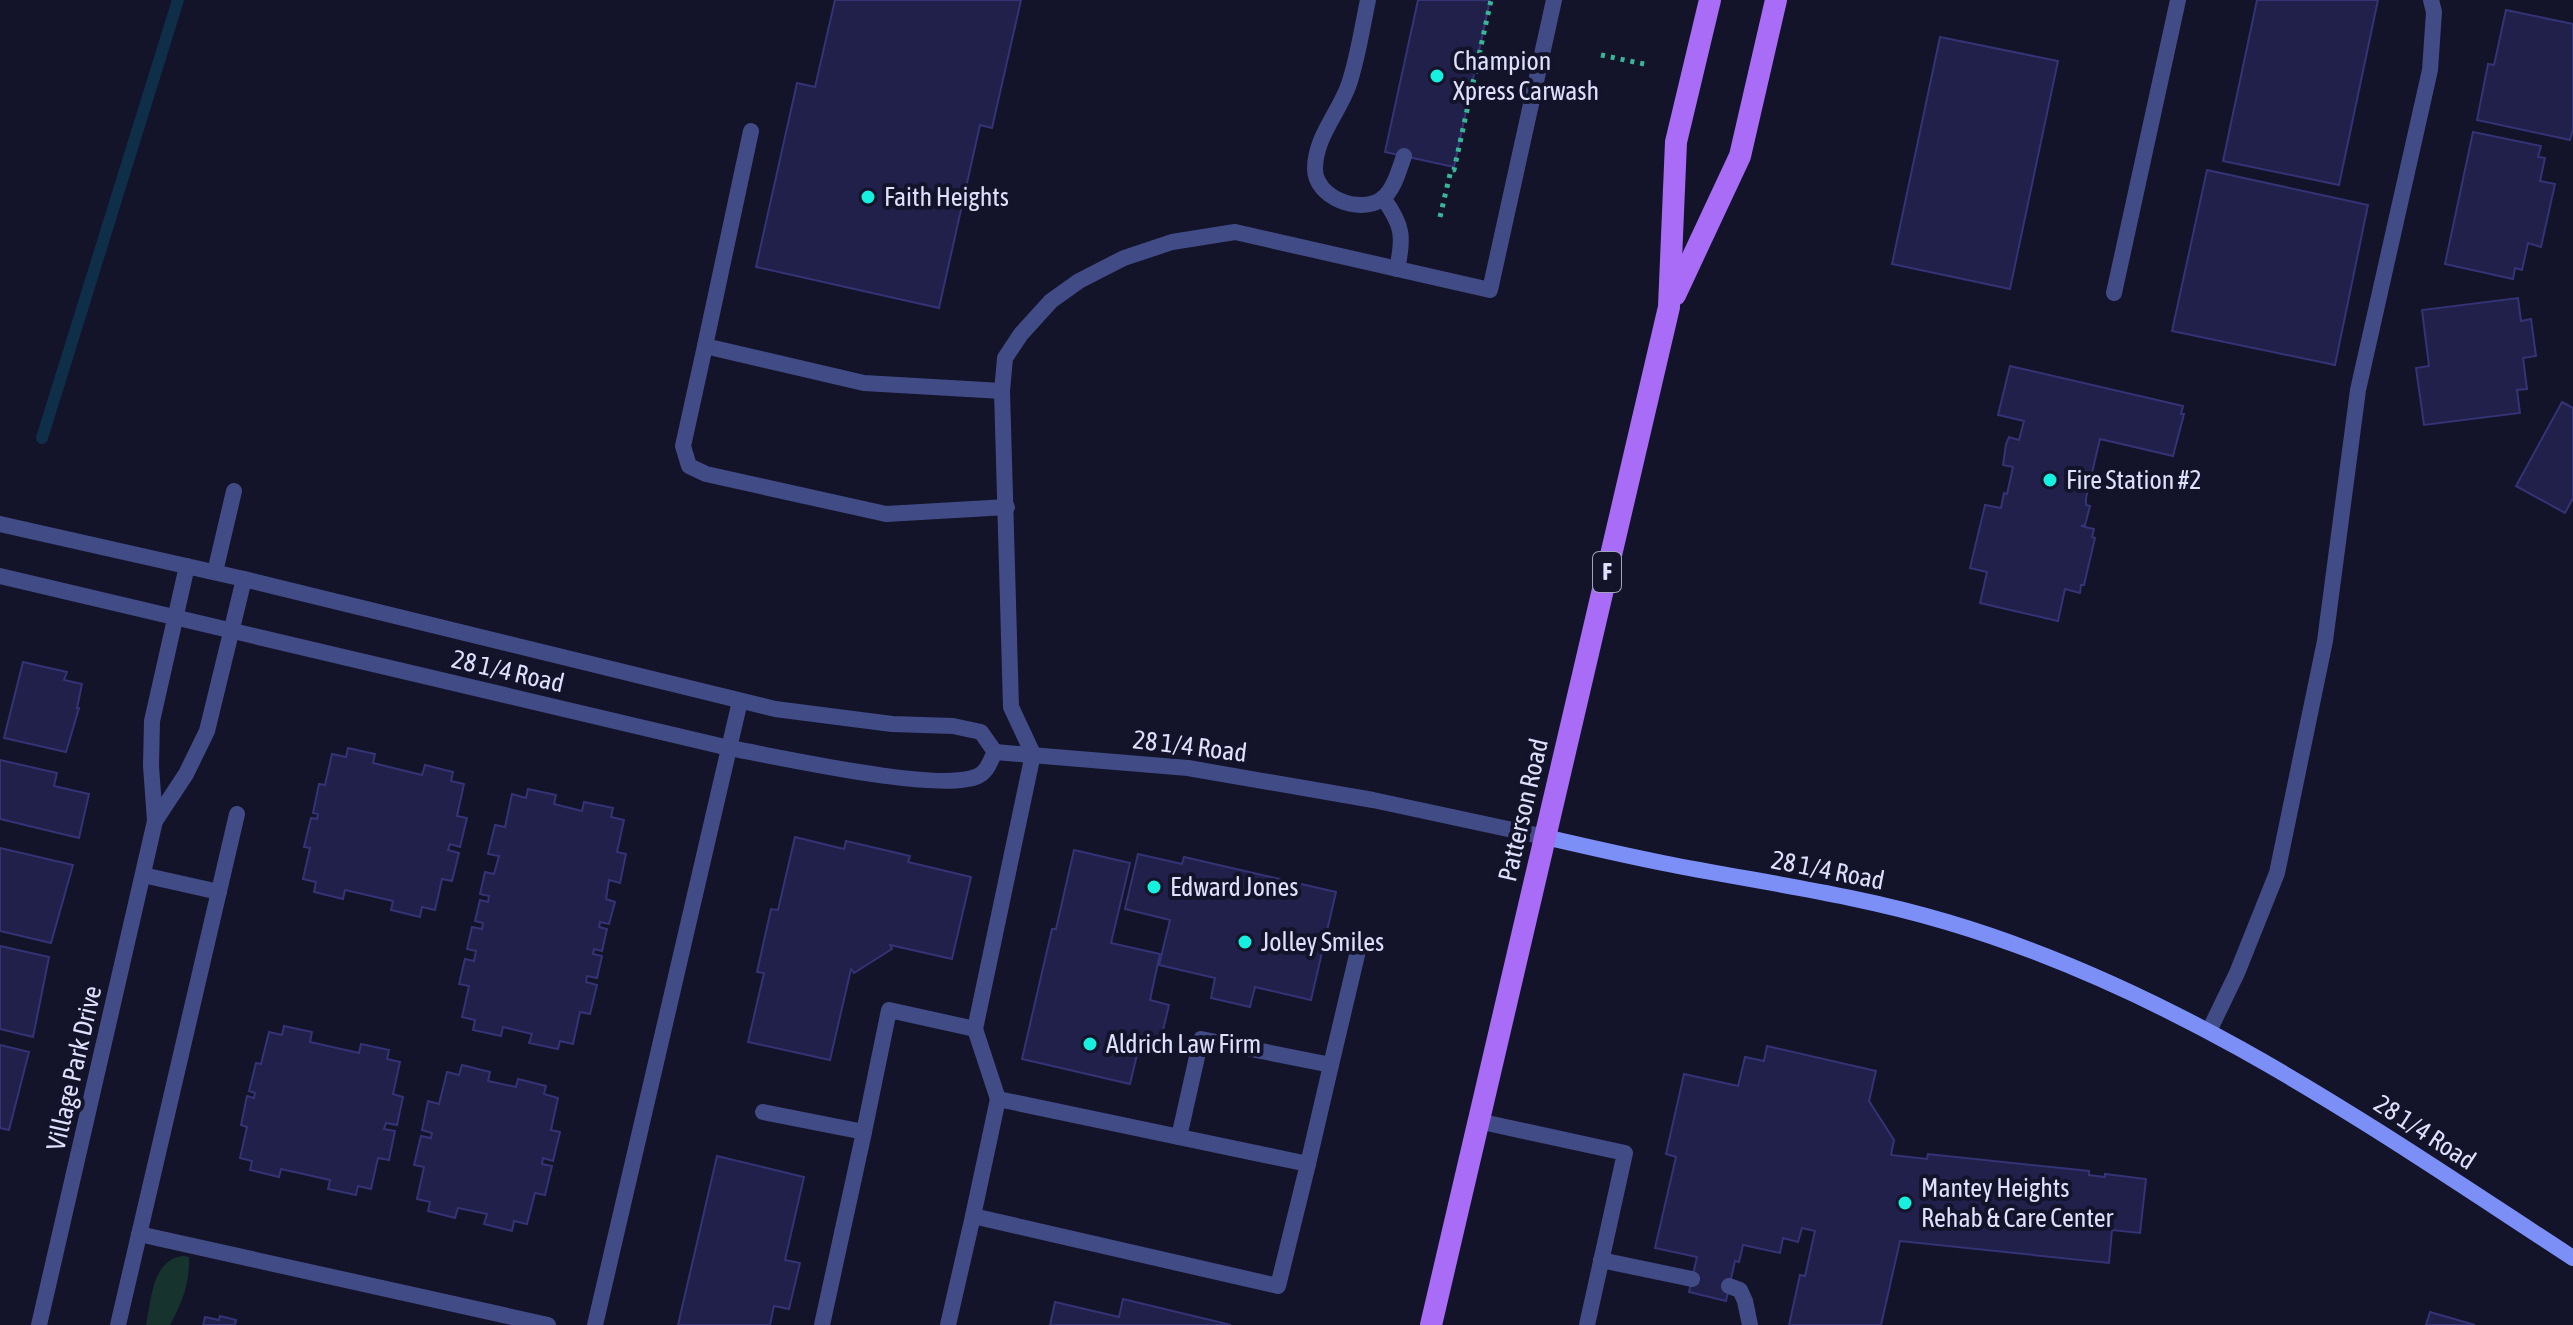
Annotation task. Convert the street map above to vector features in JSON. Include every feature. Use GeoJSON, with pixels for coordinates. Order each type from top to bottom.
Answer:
{"type":"FeatureCollection","features":[{"type":"Feature","properties":{"kind":"main road","name":"Patterson Road"},"geometry":{"type":"LineString","coordinates":[[1431,1325],[1669,307],[1676,142],[1710,0]]}},
{"type":"Feature","properties":{"kind":"main road","name":"Patterson Road"},"geometry":{"type":"LineString","coordinates":[[1669,307],[1740,156],[1776,0]]}},
{"type":"Feature","properties":{"kind":"main road","name":"28 1/4 Road"},"geometry":{"type":"LineString","coordinates":[[1545,837],[1661,863],[1856,898],[1948,922],[2032,951],[2115,985],[2275,1066],[2394,1139],[2573,1258]]}},
{"type":"Feature","properties":{"kind":"street"},"geometry":{"type":"LineString","coordinates":[[1368,0],[1350,81],[1322,136],[1315,169],[1318,184],[1335,199],[1364,204],[1383,198],[1394,182],[1404,156]]}},
{"type":"Feature","properties":{"kind":"street"},"geometry":{"type":"LineString","coordinates":[[948,1325],[998,1099],[975,1029],[1033,754],[1011,707],[1002,391],[1005,358],[1021,334],[1051,301],[1079,281],[1124,258],[1172,242],[1235,232],[1490,290],[1554,0]]}},
{"type":"Feature","properties":{"kind":"street"},"geometry":{"type":"LineString","coordinates":[[2114,293],[2178,0]]}},
{"type":"Feature","properties":{"kind":"street"},"geometry":{"type":"LineString","coordinates":[[2209,1031],[2237,973],[2277,873],[2325,641],[2358,390],[2430,70],[2434,12],[2431,0]]}},
{"type":"Feature","properties":{"kind":"street"},"geometry":{"type":"LineString","coordinates":[[751,131],[683,446],[689,466],[706,474],[886,514],[1007,507]]}},
{"type":"Feature","properties":{"kind":"street"},"geometry":{"type":"LineString","coordinates":[[1383,198],[1395,214],[1402,231],[1397,269]]}},
{"type":"Feature","properties":{"kind":"street"},"geometry":{"type":"LineString","coordinates":[[705,346],[864,383],[1002,391]]}},
{"type":"Feature","properties":{"kind":"street"},"geometry":{"type":"LineString","coordinates":[[215,572],[234,491]]}},
{"type":"Feature","properties":{"kind":"street","name":"28 1/4 Road"},"geometry":{"type":"LineString","coordinates":[[0,524],[215,572],[740,701],[839,719],[953,726],[981,732],[995,752]]}},
{"type":"Feature","properties":{"kind":"street","name":"Village Park Drive"},"geometry":{"type":"LineString","coordinates":[[39,1325],[155,821],[152,721],[187,566]]}},
{"type":"Feature","properties":{"kind":"street","name":"28 1/4 Road"},"geometry":{"type":"LineString","coordinates":[[0,576],[729,748],[884,775],[952,781],[975,778],[986,771],[995,752]]}},
{"type":"Feature","properties":{"kind":"street","name":"Village Park Drive"},"geometry":{"type":"LineString","coordinates":[[155,821],[186,774],[207,731],[244,579]]}},
{"type":"Feature","properties":{"kind":"street"},"geometry":{"type":"LineString","coordinates":[[595,1325],[740,701]]}},
{"type":"Feature","properties":{"kind":"street","name":"28 1/4 Road"},"geometry":{"type":"LineString","coordinates":[[995,752],[1188,768],[1277,782],[1545,837]]}},
{"type":"Feature","properties":{"kind":"street"},"geometry":{"type":"LineString","coordinates":[[118,1325],[237,814]]}},
{"type":"Feature","properties":{"kind":"street"},"geometry":{"type":"LineString","coordinates":[[143,875],[219,892]]}},
{"type":"Feature","properties":{"kind":"street"},"geometry":{"type":"LineString","coordinates":[[973,1216],[1278,1286],[1357,955]]}},
{"type":"Feature","properties":{"kind":"street"},"geometry":{"type":"LineString","coordinates":[[822,1325],[889,1010],[975,1029]]}},
{"type":"Feature","properties":{"kind":"street"},"geometry":{"type":"LineString","coordinates":[[1179,1137],[1201,1039],[1331,1065]]}},
{"type":"Feature","properties":{"kind":"street"},"geometry":{"type":"LineString","coordinates":[[998,1099],[1308,1164]]}},
{"type":"Feature","properties":{"kind":"street"},"geometry":{"type":"LineString","coordinates":[[763,1112],[864,1132]]}},
{"type":"Feature","properties":{"kind":"street"},"geometry":{"type":"LineString","coordinates":[[1478,1121],[1625,1153],[1587,1325]]}},
{"type":"Feature","properties":{"kind":"street"},"geometry":{"type":"LineString","coordinates":[[139,1234],[548,1325]]}},
{"type":"Feature","properties":{"kind":"street"},"geometry":{"type":"LineString","coordinates":[[1601,1260],[1692,1279]]}},
{"type":"Feature","properties":{"kind":"street"},"geometry":{"type":"LineString","coordinates":[[1729,1286],[1740,1290],[1750,1325]]}},
{"type":"Feature","properties":{"kind":"path"},"geometry":{"type":"LineString","coordinates":[[1440,217],[1451,170],[1454,170],[1491,0]]}},
{"type":"Feature","properties":{"kind":"path"},"geometry":{"type":"LineString","coordinates":[[1601,55],[1649,65]]}},
{"type":"Feature","properties":{"kind":"green space"},"geometry":{"type":"Polygon","coordinates":[[[189,1257],[187,1284],[170,1325],[146,1325],[159,1273],[173,1259],[189,1257]]]}},
{"type":"Feature","properties":{"kind":"building","name":"Faith Heights"},"geometry":{"type":"Polygon","coordinates":[[[835,0],[1021,0],[992,128],[980,125],[939,308],[756,267],[797,83],[815,87],[835,0]]]}},
{"type":"Feature","properties":{"kind":"building","name":"Champion Xpress Carwash"},"geometry":{"type":"Polygon","coordinates":[[[1418,0],[1490,0],[1454,167],[1385,152],[1418,0]]]}},
{"type":"Feature","properties":{"kind":"building"},"geometry":{"type":"Polygon","coordinates":[[[2257,0],[2378,0],[2339,185],[2223,161],[2257,0]]]}},
{"type":"Feature","properties":{"kind":"building"},"geometry":{"type":"Polygon","coordinates":[[[2506,10],[2573,24],[2573,129],[2570,140],[2477,120],[2488,64],[2494,65],[2506,10]]]}},
{"type":"Feature","properties":{"kind":"building"},"geometry":{"type":"Polygon","coordinates":[[[1940,37],[2058,61],[2010,289],[1892,264],[1940,37]]]}},
{"type":"Feature","properties":{"kind":"building"},"geometry":{"type":"Polygon","coordinates":[[[2473,132],[2541,146],[2538,157],[2545,158],[2540,181],[2555,184],[2541,247],[2528,243],[2522,270],[2515,268],[2513,279],[2445,264],[2473,132]]]}},
{"type":"Feature","properties":{"kind":"building"},"geometry":{"type":"Polygon","coordinates":[[[2207,170],[2368,205],[2335,365],[2172,331],[2207,170]]]}},
{"type":"Feature","properties":{"kind":"building"},"geometry":{"type":"Polygon","coordinates":[[[2518,298],[2521,321],[2531,319],[2536,356],[2523,358],[2527,389],[2517,390],[2520,413],[2424,425],[2416,368],[2429,366],[2422,310],[2518,298]]]}},
{"type":"Feature","properties":{"kind":"building","name":"Fire Station #2"},"geometry":{"type":"Polygon","coordinates":[[[2010,366],[2183,406],[2181,414],[2184,414],[2173,456],[2100,439],[2086,498],[2086,505],[2090,506],[2085,525],[2081,526],[2094,529],[2092,537],[2095,538],[2084,585],[2081,585],[2080,593],[2065,589],[2058,621],[1980,603],[1987,572],[1970,568],[1985,505],[2001,508],[2004,493],[2007,494],[2013,467],[2003,465],[2006,444],[2009,437],[2019,440],[2024,421],[1998,415],[2010,366]]]}},
{"type":"Feature","properties":{"kind":"building"},"geometry":{"type":"Polygon","coordinates":[[[2562,402],[2573,408],[2573,498],[2565,513],[2516,486],[2562,402]]]}},
{"type":"Feature","properties":{"kind":"building"},"geometry":{"type":"Polygon","coordinates":[[[23,662],[67,672],[64,680],[82,684],[79,708],[66,752],[4,738],[23,662]]]}},
{"type":"Feature","properties":{"kind":"building"},"geometry":{"type":"Polygon","coordinates":[[[348,748],[375,754],[373,763],[422,775],[425,765],[453,772],[451,781],[464,784],[457,816],[467,818],[460,847],[450,844],[448,850],[459,853],[452,881],[442,879],[435,910],[422,907],[420,917],[391,910],[393,901],[345,890],[343,899],[314,892],[316,882],[303,879],[310,848],[304,847],[311,818],[317,819],[318,814],[313,813],[319,784],[325,785],[332,754],[346,757],[348,748]]]}},
{"type":"Feature","properties":{"kind":"building"},"geometry":{"type":"Polygon","coordinates":[[[0,760],[57,773],[54,786],[89,794],[79,838],[0,819],[0,760]]]}},
{"type":"Feature","properties":{"kind":"building"},"geometry":{"type":"Polygon","coordinates":[[[528,789],[556,795],[554,804],[582,811],[584,802],[613,808],[611,817],[624,820],[617,852],[626,854],[620,883],[609,880],[606,899],[615,902],[609,924],[600,922],[599,927],[607,929],[602,951],[594,949],[593,954],[602,956],[597,978],[587,976],[586,982],[597,985],[590,1014],[580,1012],[573,1044],[560,1041],[558,1049],[529,1043],[532,1034],[503,1027],[501,1036],[473,1030],[475,1020],[462,1017],[469,986],[459,984],[465,959],[474,961],[476,951],[467,949],[472,927],[482,929],[483,923],[475,921],[480,900],[488,902],[489,896],[480,894],[485,872],[494,874],[499,856],[488,854],[495,825],[505,827],[512,794],[526,798],[528,789]]]}},
{"type":"Feature","properties":{"kind":"building"},"geometry":{"type":"Polygon","coordinates":[[[795,837],[844,849],[846,841],[910,856],[908,862],[971,877],[952,959],[890,945],[892,949],[854,973],[851,969],[830,1060],[748,1042],[764,973],[757,972],[771,909],[778,910],[795,837]]]}},
{"type":"Feature","properties":{"kind":"building"},"geometry":{"type":"Polygon","coordinates":[[[0,848],[73,865],[51,943],[0,931],[0,848]]]}},
{"type":"Feature","properties":{"kind":"building"},"geometry":{"type":"Polygon","coordinates":[[[1074,850],[1130,863],[1111,943],[1160,954],[1150,1000],[1169,1005],[1159,1047],[1140,1042],[1130,1084],[1022,1059],[1074,850]]]}},
{"type":"Feature","properties":{"kind":"building","name":"Jolley Smiles"},"geometry":{"type":"Polygon","coordinates":[[[1138,854],[1182,864],[1184,857],[1336,892],[1311,1000],[1255,987],[1250,1007],[1211,998],[1215,978],[1159,965],[1170,920],[1125,909],[1138,854]]]}},
{"type":"Feature","properties":{"kind":"building"},"geometry":{"type":"Polygon","coordinates":[[[0,946],[49,957],[33,1037],[0,1029],[0,946]]]}},
{"type":"Feature","properties":{"kind":"building"},"geometry":{"type":"Polygon","coordinates":[[[284,1026],[312,1032],[310,1042],[359,1053],[361,1044],[389,1050],[387,1059],[400,1062],[393,1094],[403,1097],[397,1125],[386,1123],[384,1129],[395,1131],[389,1160],[378,1158],[371,1189],[358,1186],[356,1195],[328,1189],[330,1180],[281,1169],[279,1177],[250,1170],[252,1161],[240,1158],[247,1127],[241,1125],[247,1096],[254,1098],[255,1093],[249,1091],[256,1063],[261,1064],[269,1032],[282,1035],[284,1026]]]}},
{"type":"Feature","properties":{"kind":"building"},"geometry":{"type":"Polygon","coordinates":[[[0,1045],[29,1052],[9,1130],[0,1128],[0,1045]]]}},
{"type":"Feature","properties":{"kind":"building","name":"Mantey Heights Rehab & Care Center"},"geometry":{"type":"Polygon","coordinates":[[[1767,1046],[1876,1071],[1869,1101],[1894,1140],[1891,1155],[1927,1159],[1928,1154],[2089,1171],[2089,1175],[2105,1177],[2105,1174],[2146,1179],[2140,1233],[2112,1230],[2109,1263],[1900,1241],[1881,1325],[1789,1325],[1800,1275],[1805,1276],[1815,1231],[1802,1228],[1798,1242],[1783,1238],[1780,1253],[1743,1245],[1739,1262],[1735,1261],[1726,1301],[1689,1292],[1697,1257],[1655,1248],[1676,1157],[1666,1154],[1684,1074],[1738,1086],[1745,1057],[1764,1061],[1767,1046]]]}},
{"type":"Feature","properties":{"kind":"building"},"geometry":{"type":"Polygon","coordinates":[[[462,1065],[490,1072],[488,1081],[516,1087],[518,1079],[546,1086],[544,1094],[558,1098],[551,1130],[560,1132],[553,1161],[543,1158],[542,1164],[552,1166],[545,1195],[535,1193],[527,1224],[514,1221],[512,1231],[484,1224],[487,1214],[458,1208],[455,1218],[428,1211],[430,1202],[417,1199],[424,1167],[414,1165],[421,1136],[431,1138],[432,1133],[422,1130],[428,1101],[439,1104],[447,1072],[459,1075],[462,1065]]]}},
{"type":"Feature","properties":{"kind":"building"},"geometry":{"type":"Polygon","coordinates":[[[717,1156],[804,1177],[785,1260],[800,1263],[789,1309],[774,1306],[770,1325],[678,1325],[717,1156]]]}},
{"type":"Feature","properties":{"kind":"building"},"geometry":{"type":"Polygon","coordinates":[[[1123,1299],[1231,1325],[1050,1325],[1055,1302],[1119,1317],[1123,1299]]]}},
{"type":"Feature","properties":{"kind":"building"},"geometry":{"type":"Polygon","coordinates":[[[2430,1312],[2475,1325],[2426,1325],[2430,1312]]]}},
{"type":"Feature","properties":{"kind":"building"},"geometry":{"type":"Polygon","coordinates":[[[220,1316],[236,1320],[235,1325],[203,1325],[205,1317],[219,1320],[220,1316]]]}},
{"type":"Feature","properties":{"kind":"waterway"},"geometry":{"type":"LineString","coordinates":[[42,438],[178,0]]}},
{"type":"Feature","properties":{"kind":"place","name":"Champion Xpress Carwash"},"geometry":{"type":"Point","coordinates":[1437,76]}},
{"type":"Feature","properties":{"kind":"place","name":"Faith Heights"},"geometry":{"type":"Point","coordinates":[868,197]}},
{"type":"Feature","properties":{"kind":"place","name":"Fire Station #2"},"geometry":{"type":"Point","coordinates":[2050,480]}},
{"type":"Feature","properties":{"kind":"place","name":"Edward Jones"},"geometry":{"type":"Point","coordinates":[1154,887]}},
{"type":"Feature","properties":{"kind":"place","name":"Jolley Smiles"},"geometry":{"type":"Point","coordinates":[1245,942]}},
{"type":"Feature","properties":{"kind":"place","name":"Aldrich Law Firm"},"geometry":{"type":"Point","coordinates":[1090,1044]}},
{"type":"Feature","properties":{"kind":"place","name":"Mantey Heights Rehab & Care Center"},"geometry":{"type":"Point","coordinates":[1905,1203]}}]}
